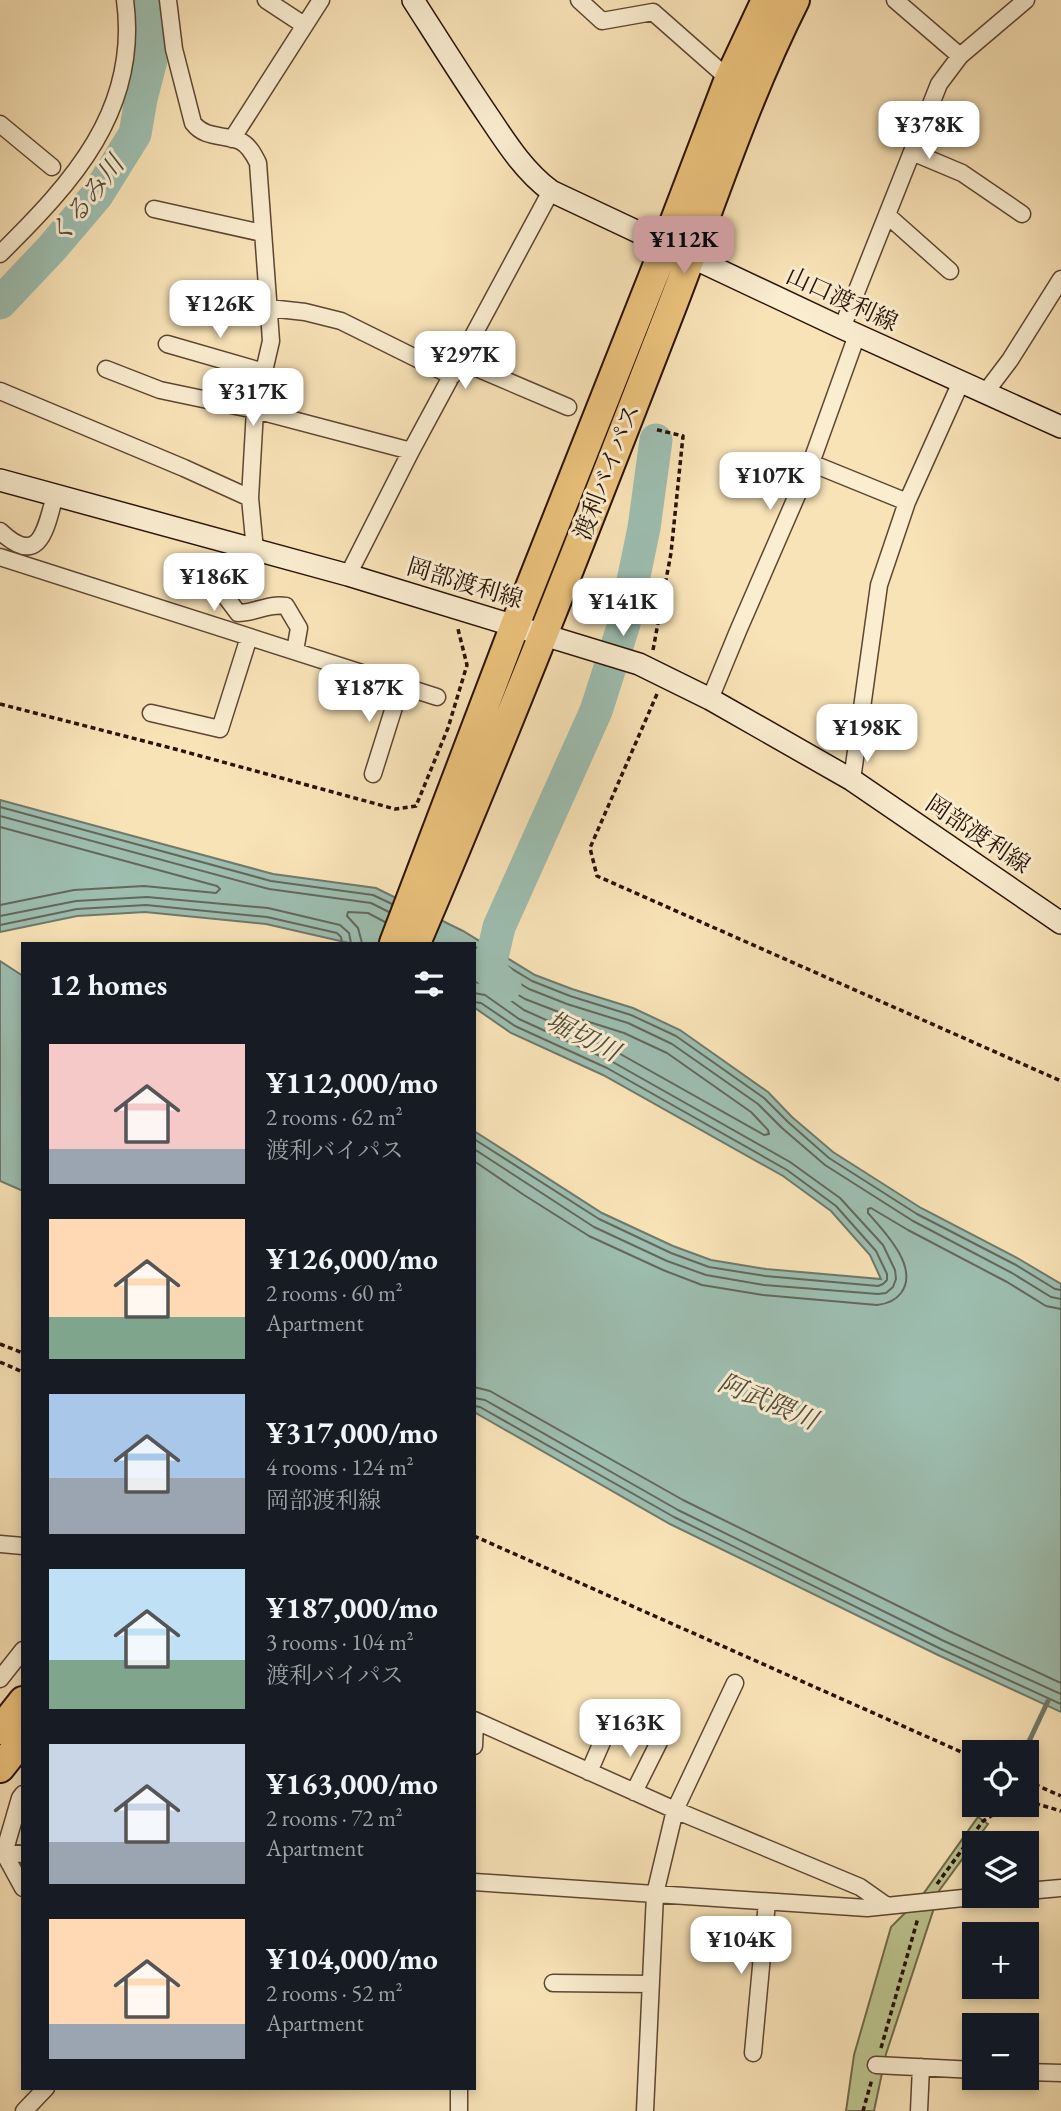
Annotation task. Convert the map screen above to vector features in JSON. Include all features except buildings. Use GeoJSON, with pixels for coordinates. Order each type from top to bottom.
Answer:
{"type":"FeatureCollection","features":[{"type":"Feature","properties":{"kind":"highway","name":"渡利バイパス"},"geometry":{"type":"LineString","coordinates":[[416,942],[515,625],[729,79],[766,0]]}},
{"type":"Feature","properties":{"kind":"highway","name":"渡利バイパス"},"geometry":{"type":"LineString","coordinates":[[395,942],[446,842],[544,634],[692,256],[750,96],[795,0]]}},
{"type":"Feature","properties":{"kind":"highway"},"geometry":{"type":"LineString","coordinates":[[0,1730],[21,1704]]}},
{"type":"Feature","properties":{"kind":"highway"},"geometry":{"type":"LineString","coordinates":[[0,1768],[21,1742]]}},
{"type":"Feature","properties":{"kind":"main road","name":"山口渡利線"},"geometry":{"type":"LineString","coordinates":[[413,0],[501,135],[525,167],[551,191],[849,332],[1061,427]]}},
{"type":"Feature","properties":{"kind":"main road","name":"岡部渡利線"},"geometry":{"type":"LineString","coordinates":[[0,480],[348,575],[544,634],[651,670],[710,699],[852,780],[1061,923]]}},
{"type":"Feature","properties":{"kind":"street"},"geometry":{"type":"LineString","coordinates":[[0,254],[65,186],[85,160],[102,130],[124,71],[125,0]]}},
{"type":"Feature","properties":{"kind":"street"},"geometry":{"type":"LineString","coordinates":[[167,0],[174,49],[194,123],[206,134],[246,145],[258,163],[271,341],[255,410],[250,498],[256,550],[233,564],[223,593],[238,613],[250,613],[275,604],[286,606],[299,628],[295,651]]}},
{"type":"Feature","properties":{"kind":"street"},"geometry":{"type":"LineString","coordinates":[[266,0],[304,25]]}},
{"type":"Feature","properties":{"kind":"street"},"geometry":{"type":"LineString","coordinates":[[232,139],[321,0]]}},
{"type":"Feature","properties":{"kind":"street"},"geometry":{"type":"LineString","coordinates":[[579,0],[602,21],[653,12],[729,79]]}},
{"type":"Feature","properties":{"kind":"street"},"geometry":{"type":"LineString","coordinates":[[895,0],[960,56]]}},
{"type":"Feature","properties":{"kind":"street"},"geometry":{"type":"LineString","coordinates":[[710,699],[811,463],[887,215],[939,84],[960,56],[1026,0]]}},
{"type":"Feature","properties":{"kind":"street"},"geometry":{"type":"LineString","coordinates":[[0,124],[52,167]]}},
{"type":"Feature","properties":{"kind":"street"},"geometry":{"type":"LineString","coordinates":[[912,152],[962,173],[1023,214]]}},
{"type":"Feature","properties":{"kind":"street"},"geometry":{"type":"LineString","coordinates":[[348,575],[411,451],[551,191]]}},
{"type":"Feature","properties":{"kind":"street"},"geometry":{"type":"LineString","coordinates":[[153,209],[262,233]]}},
{"type":"Feature","properties":{"kind":"street"},"geometry":{"type":"LineString","coordinates":[[887,215],[950,271]]}},
{"type":"Feature","properties":{"kind":"street"},"geometry":{"type":"LineString","coordinates":[[985,393],[1010,360],[1061,279]]}},
{"type":"Feature","properties":{"kind":"street"},"geometry":{"type":"LineString","coordinates":[[269,308],[305,312],[341,321],[456,368],[568,407]]}},
{"type":"Feature","properties":{"kind":"street"},"geometry":{"type":"LineString","coordinates":[[167,344],[264,372]]}},
{"type":"Feature","properties":{"kind":"street"},"geometry":{"type":"LineString","coordinates":[[106,369],[160,390],[255,410],[411,451]]}},
{"type":"Feature","properties":{"kind":"street"},"geometry":{"type":"LineString","coordinates":[[852,780],[879,585],[907,502],[961,382]]}},
{"type":"Feature","properties":{"kind":"street"},"geometry":{"type":"LineString","coordinates":[[0,391],[250,498]]}},
{"type":"Feature","properties":{"kind":"street"},"geometry":{"type":"LineString","coordinates":[[811,463],[907,502]]}},
{"type":"Feature","properties":{"kind":"street"},"geometry":{"type":"LineString","coordinates":[[0,531],[14,544],[26,547],[35,543],[46,531],[55,495]]}},
{"type":"Feature","properties":{"kind":"street"},"geometry":{"type":"LineString","coordinates":[[0,557],[438,697]]}},
{"type":"Feature","properties":{"kind":"street"},"geometry":{"type":"LineString","coordinates":[[151,712],[220,729],[248,636]]}},
{"type":"Feature","properties":{"kind":"street"},"geometry":{"type":"LineString","coordinates":[[373,774],[401,685]]}},
{"type":"Feature","properties":{"kind":"street"},"geometry":{"type":"LineString","coordinates":[[0,1544],[21,1546]]}},
{"type":"Feature","properties":{"kind":"street"},"geometry":{"type":"LineString","coordinates":[[0,1679],[21,1653]]}},
{"type":"Feature","properties":{"kind":"street"},"geometry":{"type":"LineString","coordinates":[[645,2111],[655,1894],[675,1810],[735,1683]]}},
{"type":"Feature","properties":{"kind":"street"},"geometry":{"type":"LineString","coordinates":[[589,1772],[612,1719]]}},
{"type":"Feature","properties":{"kind":"street"},"geometry":{"type":"LineString","coordinates":[[476,1720],[675,1810],[860,1886],[887,1906]]}},
{"type":"Feature","properties":{"kind":"street"},"geometry":{"type":"LineString","coordinates":[[634,1792],[659,1742]]}},
{"type":"Feature","properties":{"kind":"street"},"geometry":{"type":"LineString","coordinates":[[21,1797],[2,1852],[21,1885]]}},
{"type":"Feature","properties":{"kind":"street"},"geometry":{"type":"LineString","coordinates":[[2,1852],[21,1854]]}},
{"type":"Feature","properties":{"kind":"street"},"geometry":{"type":"LineString","coordinates":[[476,1882],[867,1908],[962,1898]]}},
{"type":"Feature","properties":{"kind":"street"},"geometry":{"type":"LineString","coordinates":[[1039,1890],[1061,1888]]}},
{"type":"Feature","properties":{"kind":"street"},"geometry":{"type":"LineString","coordinates":[[753,2053],[767,1902]]}},
{"type":"Feature","properties":{"kind":"street"},"geometry":{"type":"LineString","coordinates":[[553,1983],[651,1984]]}},
{"type":"Feature","properties":{"kind":"street"},"geometry":{"type":"LineString","coordinates":[[876,2065],[962,2069]]}},
{"type":"Feature","properties":{"kind":"street"},"geometry":{"type":"LineString","coordinates":[[919,2111],[921,2067]]}},
{"type":"Feature","properties":{"kind":"street"},"geometry":{"type":"LineString","coordinates":[[1039,2072],[1061,2073]]}},
{"type":"Feature","properties":{"kind":"street"},"geometry":{"type":"LineString","coordinates":[[24,2111],[44,2090]]}},
{"type":"Feature","properties":{"kind":"street"},"geometry":{"type":"LineString","coordinates":[[459,2090],[459,2111]]}},
{"type":"Feature","properties":{"kind":"path"},"geometry":{"type":"LineString","coordinates":[[654,429],[683,436],[671,553],[651,670],[590,848],[597,876],[1061,1081]]}},
{"type":"Feature","properties":{"kind":"path"},"geometry":{"type":"LineString","coordinates":[[0,704],[175,748],[395,809],[416,806],[448,728],[467,664],[453,606]]}},
{"type":"Feature","properties":{"kind":"path"},"geometry":{"type":"LineString","coordinates":[[0,1345],[21,1352]]}},
{"type":"Feature","properties":{"kind":"path"},"geometry":{"type":"LineString","coordinates":[[0,1362],[21,1371]]}},
{"type":"Feature","properties":{"kind":"path"},"geometry":{"type":"LineString","coordinates":[[476,1537],[962,1752]]}},
{"type":"Feature","properties":{"kind":"path"},"geometry":{"type":"LineString","coordinates":[[1039,1786],[1061,1796]]}},
{"type":"Feature","properties":{"kind":"path"},"geometry":{"type":"LineString","coordinates":[[1039,1805],[1061,1811]]}},
{"type":"Feature","properties":{"kind":"path"},"geometry":{"type":"LineString","coordinates":[[863,2111],[923,1903],[983,1821],[990,1817]]}},
{"type":"Feature","properties":{"kind":"green space"},"geometry":{"type":"Polygon","coordinates":[[[978,1817],[988,1824],[983,1831],[968,1831],[978,1817]]]}},
{"type":"Feature","properties":{"kind":"green space"},"geometry":{"type":"Polygon","coordinates":[[[962,1839],[962,1860],[936,1895],[886,2054],[874,2111],[846,2111],[854,2055],[891,1927],[921,1897],[962,1839]]]}},
{"type":"Feature","properties":{"kind":"water","name":"阿武隈川"},"geometry":{"type":"Polygon","coordinates":[[[0,800],[273,874],[376,888],[463,931],[535,975],[633,1008],[680,1030],[768,1092],[833,1152],[921,1208],[1061,1284],[1061,1712],[670,1524],[476,1413],[476,1132],[602,1213],[673,1246],[711,1260],[766,1269],[881,1279],[870,1255],[831,1211],[783,1176],[603,1075],[511,1033],[476,1009],[476,942],[345,942],[266,924],[145,912],[77,916],[0,932],[0,800]]]}},
{"type":"Feature","properties":{"kind":"water"},"geometry":{"type":"Polygon","coordinates":[[[0,961],[21,975],[21,1190],[0,1181],[0,961]]]}},
{"type":"Feature","properties":{"kind":"waterway","name":"くるみ川"},"geometry":{"type":"LineString","coordinates":[[0,303],[97,195],[135,134],[151,60],[146,0]]}},
{"type":"Feature","properties":{"kind":"waterway","name":"堀切川"},"geometry":{"type":"LineString","coordinates":[[505,986],[489,970],[499,927],[596,711],[624,624],[644,528],[656,440]]}},
{"type":"Feature","properties":{"kind":"waterway"},"geometry":{"type":"LineString","coordinates":[[1030,1740],[1048,1701]]}}]}
